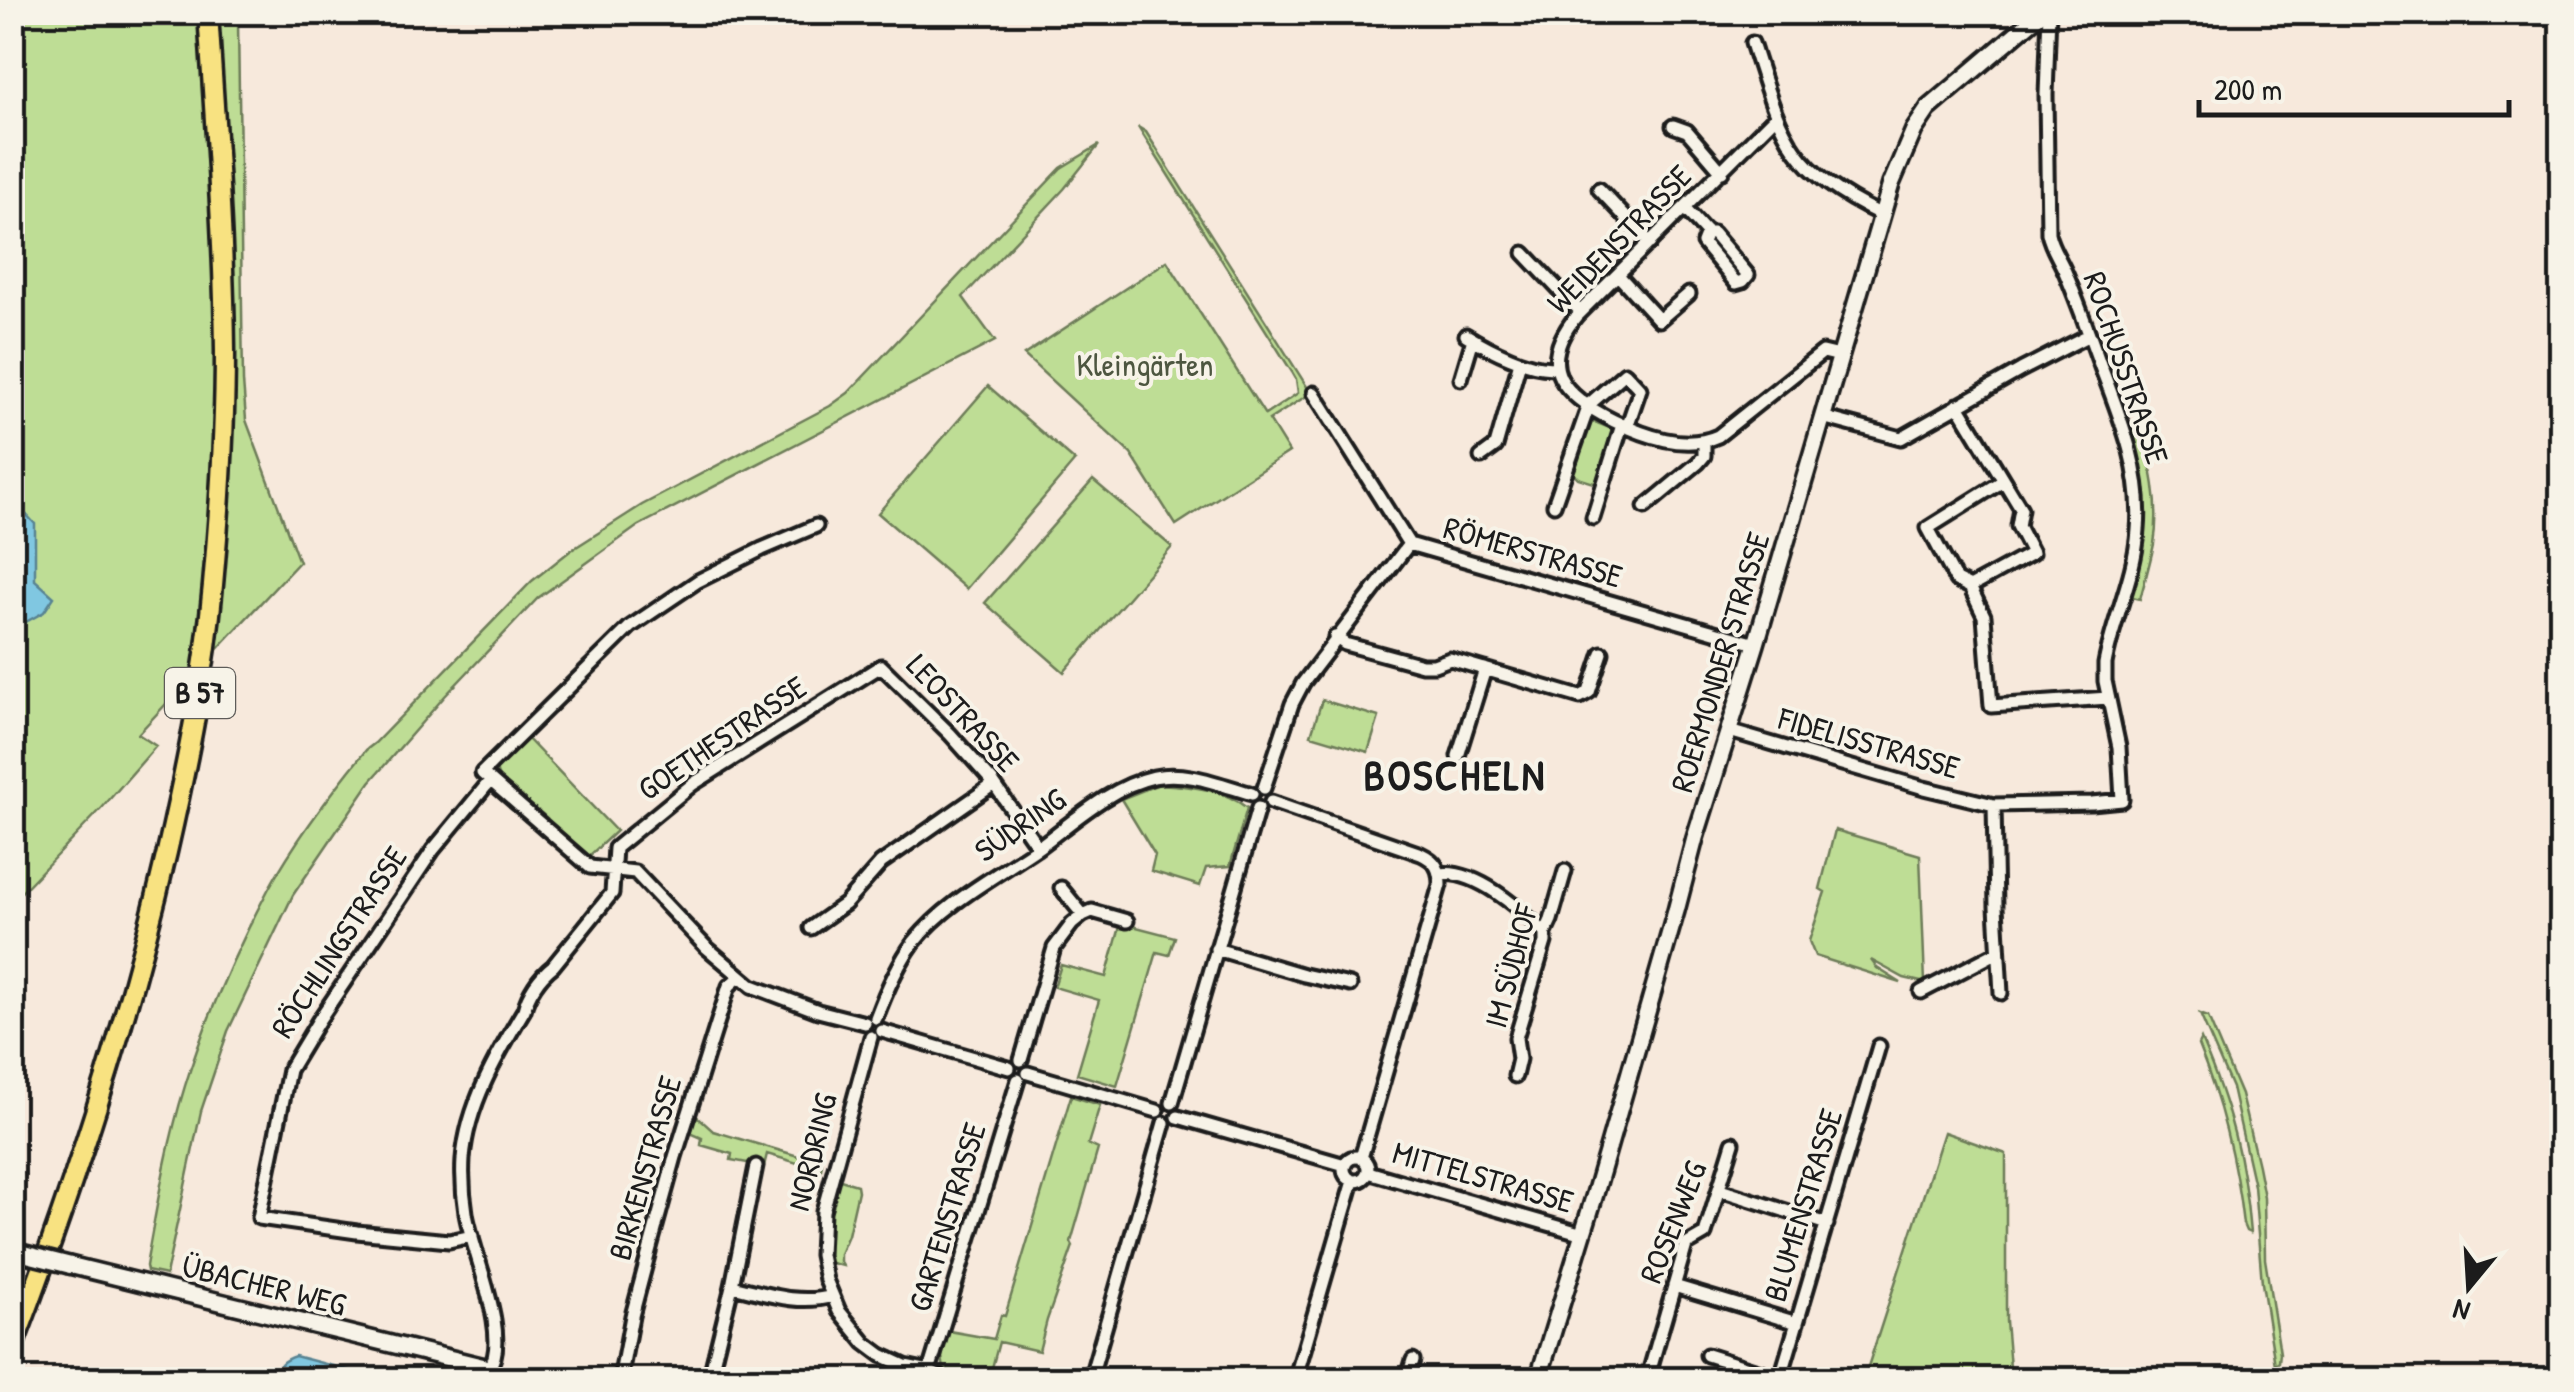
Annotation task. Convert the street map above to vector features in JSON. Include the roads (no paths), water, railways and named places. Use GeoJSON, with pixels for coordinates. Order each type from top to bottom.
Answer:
{"type":"FeatureCollection","features":[{"type":"Feature","properties":{"kind":"main road","name":"B 57"},"geometry":{"type":"LineString","coordinates":[[12,1348],[96,1118],[139,968],[183,783],[201,686],[213,588],[225,351],[208,12]]}},
{"type":"Feature","properties":{"kind":"main road","name":"ROERMONDER STRASSE"},"geometry":{"type":"LineString","coordinates":[[1538,1380],[1695,838],[1902,156],[1928,109],[2045,12]]}},
{"type":"Feature","properties":{"kind":"main road","name":"ÜBACHER WEG"},"geometry":{"type":"LineString","coordinates":[[17,1252],[494,1374]]}},
{"type":"Feature","properties":{"kind":"street","name":"ROCHUSSTRASSE"},"geometry":{"type":"LineString","coordinates":[[2045,12],[2048,233],[2123,425],[2138,497],[2135,554],[2105,664],[2119,746],[2122,800]]}},
{"type":"Feature","properties":{"kind":"street"},"geometry":{"type":"LineString","coordinates":[[1752,43],[1776,116],[1795,152],[1820,179],[1882,215]]}},
{"type":"Feature","properties":{"kind":"street","name":"WEIDENSTRASSE"},"geometry":{"type":"LineString","coordinates":[[1704,442],[1675,442],[1624,426],[1587,407],[1566,388],[1557,367],[1557,352],[1564,330],[1580,312],[1776,116]]}},
{"type":"Feature","properties":{"kind":"street"},"geometry":{"type":"LineString","coordinates":[[1672,126],[1687,131],[1722,172]]}},
{"type":"Feature","properties":{"kind":"street"},"geometry":{"type":"LineString","coordinates":[[1599,189],[1650,243]]}},
{"type":"Feature","properties":{"kind":"street"},"geometry":{"type":"LineString","coordinates":[[1685,209],[1707,233]]}},
{"type":"Feature","properties":{"kind":"street"},"geometry":{"type":"LineString","coordinates":[[1524,253],[1580,312]]}},
{"type":"Feature","properties":{"kind":"street"},"geometry":{"type":"LineString","coordinates":[[1618,275],[1659,320],[1689,294]]}},
{"type":"Feature","properties":{"kind":"street"},"geometry":{"type":"LineString","coordinates":[[1822,417],[1901,438],[2090,335]]}},
{"type":"Feature","properties":{"kind":"street"},"geometry":{"type":"LineString","coordinates":[[1461,379],[1470,337],[1520,362],[1557,367]]}},
{"type":"Feature","properties":{"kind":"street"},"geometry":{"type":"LineString","coordinates":[[1645,506],[1698,463],[1704,456],[1704,442],[1718,436],[1823,352],[1840,356]]}},
{"type":"Feature","properties":{"kind":"street"},"geometry":{"type":"LineString","coordinates":[[1480,457],[1496,446],[1520,362]]}},
{"type":"Feature","properties":{"kind":"street"},"geometry":{"type":"LineString","coordinates":[[1554,504],[1587,407],[1625,373],[1640,389],[1593,518]]}},
{"type":"Feature","properties":{"kind":"street","name":"RÖMERSTRASSE"},"geometry":{"type":"LineString","coordinates":[[1314,393],[1409,544],[1756,644]]}},
{"type":"Feature","properties":{"kind":"street"},"geometry":{"type":"LineString","coordinates":[[1958,405],[2021,509],[2018,526],[2032,553],[1970,587]]}},
{"type":"Feature","properties":{"kind":"street"},"geometry":{"type":"LineString","coordinates":[[2003,482],[1928,528],[1956,580],[1970,587],[1984,616],[1991,706],[2108,698]]}},
{"type":"Feature","properties":{"kind":"street","name":"RÖCHLINGSTRASSE"},"geometry":{"type":"LineString","coordinates":[[472,1236],[448,1241],[421,1239],[259,1218],[288,1070],[433,850],[490,781],[482,772],[626,630],[698,581],[816,526]]}},
{"type":"Feature","properties":{"kind":"street"},"geometry":{"type":"LineString","coordinates":[[1258,808],[1251,801],[1307,676],[1409,544]]}},
{"type":"Feature","properties":{"kind":"street"},"geometry":{"type":"LineString","coordinates":[[1335,637],[1345,644],[1422,664],[1434,665],[1450,659],[1580,697],[1590,692],[1602,653]]}},
{"type":"Feature","properties":{"kind":"street","name":"LEOSTRASSE"},"geometry":{"type":"LineString","coordinates":[[881,666],[994,784],[1038,847]]}},
{"type":"Feature","properties":{"kind":"street","name":"GOETHESTRASSE"},"geometry":{"type":"LineString","coordinates":[[494,1374],[497,1340],[466,1213],[464,1152],[488,1074],[527,999],[612,893],[614,848],[693,784],[881,666]]}},
{"type":"Feature","properties":{"kind":"street"},"geometry":{"type":"LineString","coordinates":[[1458,756],[1484,669]]}},
{"type":"Feature","properties":{"kind":"street","name":"FIDELISSTRASSE"},"geometry":{"type":"LineString","coordinates":[[1730,731],[1994,805],[2122,800]]}},
{"type":"Feature","properties":{"kind":"street","name":"SÜDRING"},"geometry":{"type":"LineString","coordinates":[[870,1021],[900,965],[928,927],[1111,795],[1155,777],[1186,776],[1258,791]]}},
{"type":"Feature","properties":{"kind":"street"},"geometry":{"type":"LineString","coordinates":[[490,781],[590,867],[635,872],[686,927],[752,986],[794,1002],[870,1021],[864,1030],[876,1034],[1009,1068]]}},
{"type":"Feature","properties":{"kind":"street"},"geometry":{"type":"LineString","coordinates":[[811,928],[845,904],[881,863],[994,784]]}},
{"type":"Feature","properties":{"kind":"street"},"geometry":{"type":"LineString","coordinates":[[1258,791],[1272,794],[1271,802],[1258,808]]}},
{"type":"Feature","properties":{"kind":"street"},"geometry":{"type":"LineString","coordinates":[[1271,802],[1422,854],[1438,866],[1440,885],[1361,1158]]}},
{"type":"Feature","properties":{"kind":"street","name":"FIDELISSTRASSE"},"geometry":{"type":"LineString","coordinates":[[1994,805],[2001,993]]}},
{"type":"Feature","properties":{"kind":"street"},"geometry":{"type":"LineString","coordinates":[[1172,1103],[1258,808]]}},
{"type":"Feature","properties":{"kind":"street","name":"IM SÜDHOF"},"geometry":{"type":"LineString","coordinates":[[1515,1076],[1519,1059],[1516,1038],[1565,871]]}},
{"type":"Feature","properties":{"kind":"street"},"geometry":{"type":"LineString","coordinates":[[1440,874],[1453,872],[1473,879],[1545,932]]}},
{"type":"Feature","properties":{"kind":"street"},"geometry":{"type":"LineString","coordinates":[[1061,888],[1084,915]]}},
{"type":"Feature","properties":{"kind":"street"},"geometry":{"type":"LineString","coordinates":[[1021,1060],[1054,948],[1072,924],[1092,910],[1127,921]]}},
{"type":"Feature","properties":{"kind":"street"},"geometry":{"type":"LineString","coordinates":[[1216,949],[1350,985]]}},
{"type":"Feature","properties":{"kind":"street"},"geometry":{"type":"LineString","coordinates":[[1921,992],[1998,952]]}},
{"type":"Feature","properties":{"kind":"street","name":"BIRKENSTRASSE"},"geometry":{"type":"LineString","coordinates":[[620,1380],[632,1316],[675,1156],[729,986],[739,978]]}},
{"type":"Feature","properties":{"kind":"street","name":"NORDRING"},"geometry":{"type":"LineString","coordinates":[[876,1034],[823,1210],[821,1255],[826,1280],[850,1327],[864,1343],[903,1373],[929,1371],[946,1380]]}},
{"type":"Feature","properties":{"kind":"street","name":"BLUMENSTRASSE"},"geometry":{"type":"LineString","coordinates":[[1780,1379],[1879,1046]]}},
{"type":"Feature","properties":{"kind":"street"},"geometry":{"type":"LineString","coordinates":[[1023,1076],[1028,1065],[1021,1060],[1013,1061],[1009,1068],[1011,1076],[1157,1111]]}},
{"type":"Feature","properties":{"kind":"street","name":"GARTENSTRASSE"},"geometry":{"type":"LineString","coordinates":[[929,1371],[1023,1076]]}},
{"type":"Feature","properties":{"kind":"street"},"geometry":{"type":"LineString","coordinates":[[1164,1124],[1157,1111],[1163,1104],[1172,1103]]}},
{"type":"Feature","properties":{"kind":"street"},"geometry":{"type":"LineString","coordinates":[[1164,1124],[1178,1117],[1178,1109],[1172,1103]]}},
{"type":"Feature","properties":{"kind":"street","name":"MITTELSTRASSE"},"geometry":{"type":"LineString","coordinates":[[1178,1117],[1345,1165]]}},
{"type":"Feature","properties":{"kind":"street"},"geometry":{"type":"LineString","coordinates":[[1090,1380],[1164,1124]]}},
{"type":"Feature","properties":{"kind":"street","name":"ROSENWEG"},"geometry":{"type":"LineString","coordinates":[[1648,1380],[1686,1245],[1704,1234],[1733,1142]]}},
{"type":"Feature","properties":{"kind":"street"},"geometry":{"type":"LineString","coordinates":[[1361,1158],[1368,1172],[1362,1180],[1353,1180],[1347,1176],[1345,1165],[1349,1159],[1361,1158]]}},
{"type":"Feature","properties":{"kind":"street"},"geometry":{"type":"LineString","coordinates":[[709,1380],[756,1166]]}},
{"type":"Feature","properties":{"kind":"street","name":"MITTELSTRASSE"},"geometry":{"type":"LineString","coordinates":[[1368,1172],[1583,1234]]}},
{"type":"Feature","properties":{"kind":"street"},"geometry":{"type":"LineString","coordinates":[[1296,1380],[1353,1180]]}},
{"type":"Feature","properties":{"kind":"street"},"geometry":{"type":"LineString","coordinates":[[1720,1190],[1827,1224]]}},
{"type":"Feature","properties":{"kind":"street"},"geometry":{"type":"LineString","coordinates":[[732,1286],[804,1301],[832,1296]]}},
{"type":"Feature","properties":{"kind":"street"},"geometry":{"type":"LineString","coordinates":[[1674,1286],[1796,1323]]}},
{"type":"Feature","properties":{"kind":"street"},"geometry":{"type":"LineString","coordinates":[[1707,1355],[1780,1379]]}},
{"type":"Feature","properties":{"kind":"street"},"geometry":{"type":"LineString","coordinates":[[1407,1380],[1412,1360]]}},
{"type":"Feature","properties":{"kind":"water"},"geometry":{"type":"Polygon","coordinates":[[[13,508],[23,511],[35,524],[35,580],[54,597],[44,612],[13,629],[13,508]]]}},
{"type":"Feature","properties":{"kind":"water"},"geometry":{"type":"Polygon","coordinates":[[[295,1356],[380,1379],[275,1379],[281,1364],[295,1356]]]}},
{"type":"Feature","properties":{"kind":"district","name":"BOSCHELN"},"geometry":{"type":"Point","coordinates":[1455,775]}},
{"type":"Feature","properties":{"kind":"park label","name":"Kleingärten"},"geometry":{"type":"Point","coordinates":[1145,365]}}]}
